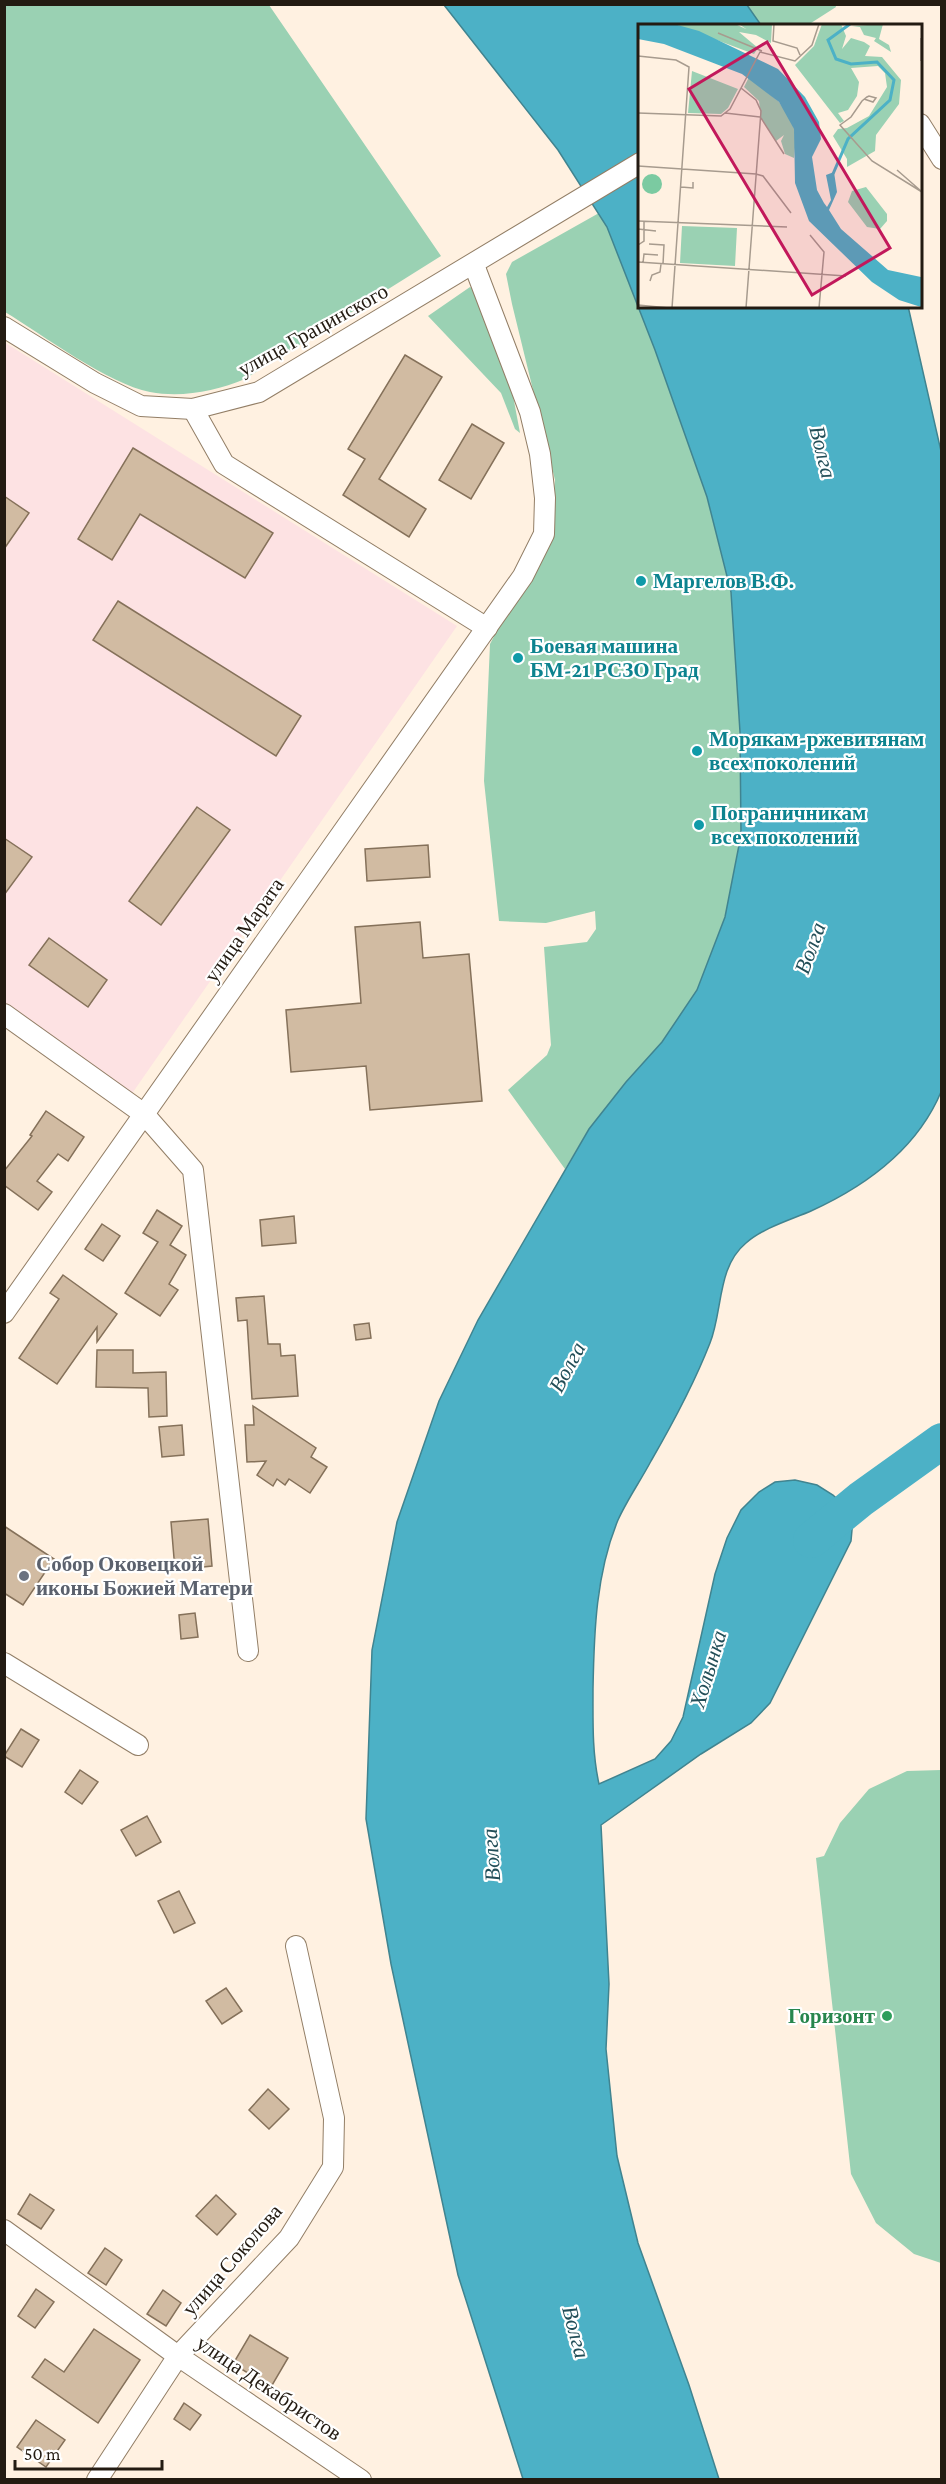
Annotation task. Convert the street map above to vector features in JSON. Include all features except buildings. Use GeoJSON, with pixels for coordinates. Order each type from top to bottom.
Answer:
{"type":"FeatureCollection","features":[{"type":"Feature","properties":{"kind":"street"},"geometry":{"type":"LineString","coordinates":[[922,126],[942,159]]}},
{"type":"Feature","properties":{"kind":"street","name":"улица Грацинского"},"geometry":{"type":"LineString","coordinates":[[4,327],[95,383],[141,406],[193,409],[259,392],[638,165]]}},
{"type":"Feature","properties":{"kind":"street","name":"улица Марата"},"geometry":{"type":"LineString","coordinates":[[4,1312],[487,628],[523,576],[544,534],[545,498],[540,454],[530,412],[474,265]]}},
{"type":"Feature","properties":{"kind":"street"},"geometry":{"type":"LineString","coordinates":[[193,409],[224,464],[487,628]]}},
{"type":"Feature","properties":{"kind":"street"},"geometry":{"type":"LineString","coordinates":[[4,1014],[144,1114],[193,1170],[248,1651]]}},
{"type":"Feature","properties":{"kind":"street"},"geometry":{"type":"LineString","coordinates":[[4,1663],[138,1745]]}},
{"type":"Feature","properties":{"kind":"street","name":"улица Соколова"},"geometry":{"type":"LineString","coordinates":[[97,2480],[178,2356],[289,2238],[333,2167],[334,2118],[296,1946]]}},
{"type":"Feature","properties":{"kind":"street","name":"улица Декабристов"},"geometry":{"type":"LineString","coordinates":[[4,2230],[178,2356],[361,2480]]}},
{"type":"Feature","properties":{"kind":"shaded area"},"geometry":{"type":"Polygon","coordinates":[[[4,342],[457,626],[131,1095],[5,1005],[4,342]]]}},
{"type":"Feature","properties":{"kind":"green space"},"geometry":{"type":"Polygon","coordinates":[[[835,4],[836,7],[811,23],[760,24],[747,5],[835,4]]]}},
{"type":"Feature","properties":{"kind":"green space"},"geometry":{"type":"Polygon","coordinates":[[[4,5],[269,5],[441,256],[245,379],[211,390],[186,394],[150,392],[115,379],[76,358],[5,312],[4,5]]]}},
{"type":"Feature","properties":{"kind":"green space"},"geometry":{"type":"Polygon","coordinates":[[[599,213],[607,227],[655,350],[707,497],[731,592],[740,732],[741,835],[725,917],[697,990],[662,1042],[626,1082],[589,1129],[565,1169],[508,1090],[547,1055],[551,1045],[544,947],[587,942],[596,929],[595,911],[546,923],[499,921],[484,781],[490,644],[550,529],[555,480],[506,274],[512,262],[599,213]]]}},
{"type":"Feature","properties":{"kind":"green space"},"geometry":{"type":"Polygon","coordinates":[[[470,287],[477,292],[511,385],[520,433],[515,429],[501,393],[428,316],[470,287]]]}},
{"type":"Feature","properties":{"kind":"green space","name":"Горизонт"},"geometry":{"type":"Polygon","coordinates":[[[942,1770],[941,2263],[914,2254],[876,2223],[851,2174],[816,1858],[824,1856],[840,1823],[869,1789],[907,1771],[942,1770]]]}},
{"type":"Feature","properties":{"kind":"water"},"geometry":{"type":"Polygon","coordinates":[[[444,5],[747,5],[760,24],[638,24],[638,306],[607,227],[558,150],[444,5]]]}},
{"type":"Feature","properties":{"kind":"water","name":"Волга"},"geometry":{"type":"Polygon","coordinates":[[[639,308],[908,308],[941,451],[941,1092],[918,1131],[888,1164],[831,1201],[760,1233],[737,1253],[725,1276],[710,1343],[675,1418],[618,1520],[601,1582],[594,1646],[593,1713],[594,1749],[599,1784],[655,1759],[671,1741],[683,1717],[715,1574],[727,1538],[741,1510],[759,1492],[775,1482],[795,1480],[817,1485],[833,1495],[846,1507],[853,1519],[851,1541],[770,1703],[751,1723],[701,1754],[601,1825],[609,1984],[606,2049],[617,2156],[638,2243],[689,2385],[719,2479],[523,2479],[458,2275],[391,1964],[366,1819],[372,1650],[397,1522],[439,1401],[478,1320],[589,1129],[626,1082],[662,1042],[697,990],[725,917],[741,835],[740,732],[731,592],[707,497],[639,308]]]}},
{"type":"Feature","properties":{"kind":"waterway","name":"Холынка"},"geometry":{"type":"LineString","coordinates":[[811,1540],[861,1499],[942,1441]]}},
{"type":"Feature","properties":{"kind":"place","name":"Маргелов В.Ф."},"geometry":{"type":"Point","coordinates":[641,581]}},
{"type":"Feature","properties":{"kind":"place","name":"Боевая машина БМ-21 РСЗО Град"},"geometry":{"type":"Point","coordinates":[518,658]}},
{"type":"Feature","properties":{"kind":"place","name":"Морякам-ржевитянам всех поколений"},"geometry":{"type":"Point","coordinates":[697,751]}},
{"type":"Feature","properties":{"kind":"place","name":"Пограничникам всех поколений"},"geometry":{"type":"Point","coordinates":[699,825]}},
{"type":"Feature","properties":{"kind":"place","name":"Собор Оковецкой иконы Божией Матери"},"geometry":{"type":"Point","coordinates":[24,1576]}},
{"type":"Feature","properties":{"kind":"place","name":"Горизонт"},"geometry":{"type":"Point","coordinates":[887,2016]}}]}
